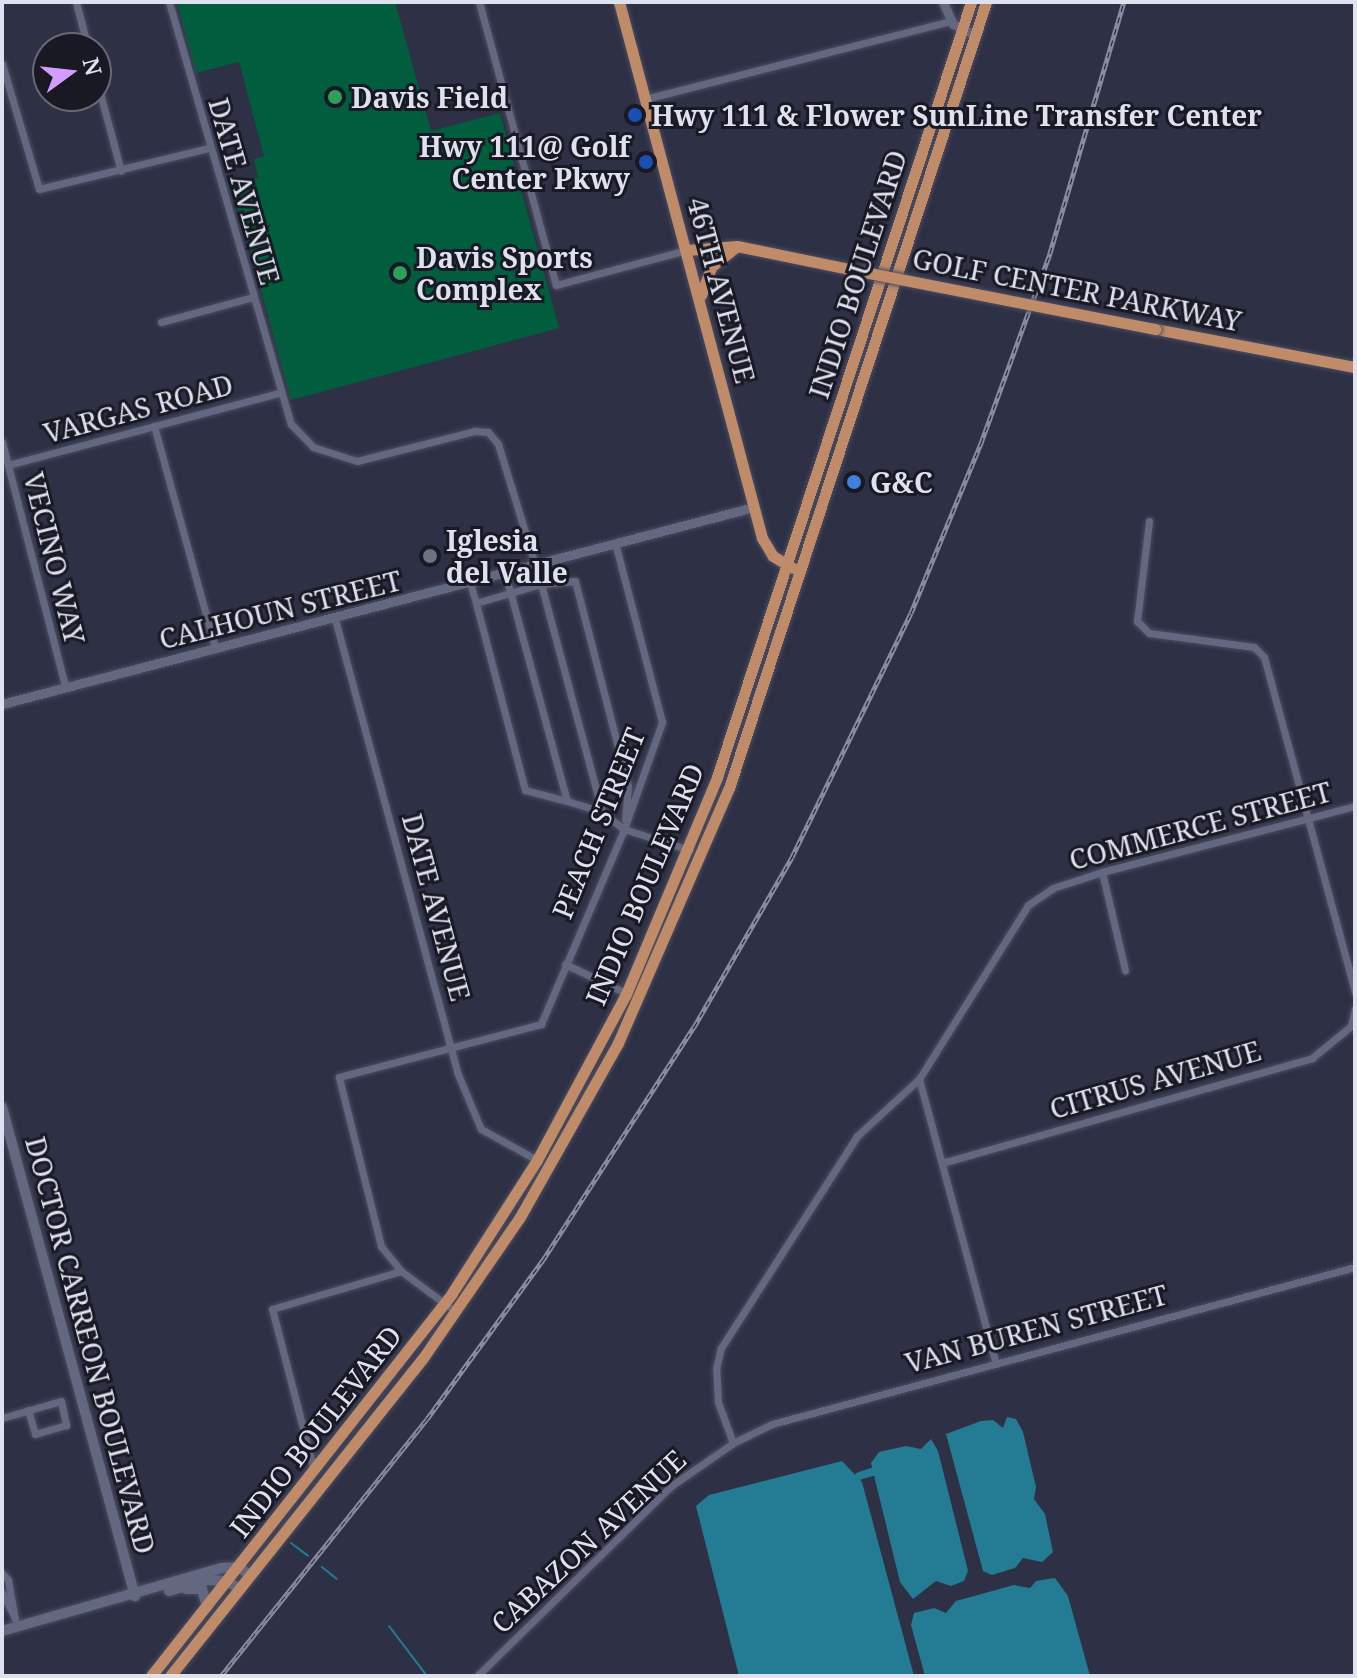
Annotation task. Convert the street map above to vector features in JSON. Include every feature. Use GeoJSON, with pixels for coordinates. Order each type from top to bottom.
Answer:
{"type":"FeatureCollection","features":[{"type":"Feature","properties":{"kind":"main road","name":"46TH AVENUE"},"geometry":{"type":"LineString","coordinates":[[619,2],[767,548],[801,572]]}},
{"type":"Feature","properties":{"kind":"main road","name":"INDIO BOULEVARD"},"geometry":{"type":"LineString","coordinates":[[151,1676],[444,1304],[537,1160],[626,994],[689,850],[788,565],[971,2]]}},
{"type":"Feature","properties":{"kind":"main road","name":"INDIO BOULEVARD"},"geometry":{"type":"LineString","coordinates":[[170,1676],[456,1312],[550,1167],[639,1000],[703,854],[801,572],[986,2]]}},
{"type":"Feature","properties":{"kind":"main road"},"geometry":{"type":"LineString","coordinates":[[927,186],[924,171],[931,125]]}},
{"type":"Feature","properties":{"kind":"main road"},"geometry":{"type":"LineString","coordinates":[[700,298],[711,267],[737,246]]}},
{"type":"Feature","properties":{"kind":"main road","name":"GOLF CENTER PARKWAY"},"geometry":{"type":"LineString","coordinates":[[687,250],[737,246],[1355,367]]}},
{"type":"Feature","properties":{"kind":"main road","name":"DOCTOR CARREON BOULEVARD"},"geometry":{"type":"LineString","coordinates":[[2,1107],[135,1596]]}},
{"type":"Feature","properties":{"kind":"main road"},"geometry":{"type":"LineString","coordinates":[[165,1590],[167,1582],[239,1567],[251,1576]]}},
{"type":"Feature","properties":{"kind":"main road"},"geometry":{"type":"LineString","coordinates":[[2,1631],[200,1581],[227,1581],[240,1589]]}},
{"type":"Feature","properties":{"kind":"main road"},"geometry":{"type":"LineString","coordinates":[[165,1590],[202,1589],[207,1608]]}},
{"type":"Feature","properties":{"kind":"street"},"geometry":{"type":"LineString","coordinates":[[76,2],[84,32]]}},
{"type":"Feature","properties":{"kind":"street","name":"DATE AVENUE"},"geometry":{"type":"LineString","coordinates":[[169,2],[279,393],[301,437],[343,459],[371,459],[475,431],[488,432],[498,444],[535,565]]}},
{"type":"Feature","properties":{"kind":"street","name":"GOLF CENTER PARKWAY"},"geometry":{"type":"LineString","coordinates":[[479,2],[556,285],[687,250]]}},
{"type":"Feature","properties":{"kind":"street"},"geometry":{"type":"LineString","coordinates":[[943,2],[951,21],[976,35]]}},
{"type":"Feature","properties":{"kind":"street"},"geometry":{"type":"LineString","coordinates":[[645,99],[951,21]]}},
{"type":"Feature","properties":{"kind":"street"},"geometry":{"type":"LineString","coordinates":[[2,64],[37,188],[47,191],[208,148]]}},
{"type":"Feature","properties":{"kind":"street"},"geometry":{"type":"LineString","coordinates":[[105,112],[121,171]]}},
{"type":"Feature","properties":{"kind":"street"},"geometry":{"type":"LineString","coordinates":[[161,322],[253,297]]}},
{"type":"Feature","properties":{"kind":"street","name":"VARGAS ROAD"},"geometry":{"type":"LineString","coordinates":[[8,465],[279,393]]}},
{"type":"Feature","properties":{"kind":"street"},"geometry":{"type":"LineString","coordinates":[[154,426],[215,648]]}},
{"type":"Feature","properties":{"kind":"street","name":"VECINO WAY"},"geometry":{"type":"LineString","coordinates":[[2,442],[65,686]]}},
{"type":"Feature","properties":{"kind":"street","name":"CALHOUN STREET"},"geometry":{"type":"LineString","coordinates":[[2,704],[754,507]]}},
{"type":"Feature","properties":{"kind":"street"},"geometry":{"type":"LineString","coordinates":[[1149,521],[1137,621],[1149,633],[1254,647],[1264,657],[1355,993]]}},
{"type":"Feature","properties":{"kind":"street","name":"PEACH STREET"},"geometry":{"type":"LineString","coordinates":[[453,1048],[541,1024],[624,829],[662,722],[615,543]]}},
{"type":"Feature","properties":{"kind":"street"},"geometry":{"type":"LineString","coordinates":[[535,565],[602,812]]}},
{"type":"Feature","properties":{"kind":"street"},"geometry":{"type":"LineString","coordinates":[[505,573],[567,801]]}},
{"type":"Feature","properties":{"kind":"street"},"geometry":{"type":"LineString","coordinates":[[476,603],[541,584],[575,581],[628,786],[624,829]]}},
{"type":"Feature","properties":{"kind":"street"},"geometry":{"type":"LineString","coordinates":[[470,583],[525,790],[602,812],[624,829],[703,854]]}},
{"type":"Feature","properties":{"kind":"street","name":"DATE AVENUE"},"geometry":{"type":"LineString","coordinates":[[335,619],[457,1072],[481,1129],[550,1167]]}},
{"type":"Feature","properties":{"kind":"street","name":"COMMERCE STREET"},"geometry":{"type":"LineString","coordinates":[[733,1443],[718,1402],[716,1369],[721,1348],[857,1136],[919,1079],[1028,905],[1053,888],[1102,872],[1355,806]]}},
{"type":"Feature","properties":{"kind":"street"},"geometry":{"type":"LineString","coordinates":[[1102,872],[1125,970]]}},
{"type":"Feature","properties":{"kind":"street"},"geometry":{"type":"LineString","coordinates":[[565,964],[639,1000]]}},
{"type":"Feature","properties":{"kind":"street","name":"CITRUS AVENUE"},"geometry":{"type":"LineString","coordinates":[[942,1163],[1312,1058],[1351,1026],[1355,1008]]}},
{"type":"Feature","properties":{"kind":"street"},"geometry":{"type":"LineString","coordinates":[[453,1048],[339,1077],[381,1246],[401,1271],[456,1312]]}},
{"type":"Feature","properties":{"kind":"street"},"geometry":{"type":"LineString","coordinates":[[919,1079],[996,1364]]}},
{"type":"Feature","properties":{"kind":"street","name":"VAN BUREN STREET"},"geometry":{"type":"LineString","coordinates":[[733,1443],[772,1424],[1355,1267]]}},
{"type":"Feature","properties":{"kind":"street"},"geometry":{"type":"LineString","coordinates":[[314,1472],[272,1309],[401,1271]]}},
{"type":"Feature","properties":{"kind":"street"},"geometry":{"type":"LineString","coordinates":[[2,1418],[28,1410],[61,1401],[66,1425],[35,1434],[28,1410]]}},
{"type":"Feature","properties":{"kind":"street","name":"CABAZON AVENUE"},"geometry":{"type":"LineString","coordinates":[[477,1676],[671,1486],[733,1443]]}},
{"type":"Feature","properties":{"kind":"street"},"geometry":{"type":"LineString","coordinates":[[2,1573],[5,1591]]}},
{"type":"Feature","properties":{"kind":"green space","name":"Davis Sports Complex"},"geometry":{"type":"Polygon","coordinates":[[[177,2],[395,2],[431,131],[500,113],[559,328],[291,400],[241,217],[227,185],[258,178],[254,159],[264,156],[239,62],[196,73],[177,2]]]}},
{"type":"Feature","properties":{"kind":"water"},"geometry":{"type":"Polygon","coordinates":[[[1007,1417],[1016,1419],[1023,1432],[1036,1487],[1034,1499],[1045,1514],[1053,1552],[1042,1562],[1023,1558],[1015,1568],[992,1575],[983,1571],[946,1434],[981,1421],[993,1420],[1003,1428],[1007,1417]]]}},
{"type":"Feature","properties":{"kind":"water"},"geometry":{"type":"Polygon","coordinates":[[[931,1439],[938,1451],[968,1571],[964,1581],[951,1586],[936,1581],[913,1599],[900,1582],[871,1463],[879,1452],[906,1446],[921,1449],[931,1439]]]}},
{"type":"Feature","properties":{"kind":"water"},"geometry":{"type":"Polygon","coordinates":[[[842,1461],[862,1482],[914,1676],[739,1676],[696,1506],[709,1495],[842,1461]]]}},
{"type":"Feature","properties":{"kind":"water"},"geometry":{"type":"Polygon","coordinates":[[[1055,1578],[1068,1596],[1090,1676],[925,1676],[911,1625],[914,1613],[934,1608],[946,1613],[956,1601],[1014,1585],[1030,1588],[1036,1581],[1055,1578]]]}},
{"type":"Feature","properties":{"kind":"waterway"},"geometry":{"type":"LineString","coordinates":[[859,1476],[872,1472]]}},
{"type":"Feature","properties":{"kind":"waterway"},"geometry":{"type":"LineString","coordinates":[[291,1543],[308,1556]]}},
{"type":"Feature","properties":{"kind":"waterway"},"geometry":{"type":"LineString","coordinates":[[322,1567],[337,1579]]}},
{"type":"Feature","properties":{"kind":"waterway"},"geometry":{"type":"LineString","coordinates":[[389,1626],[427,1676]]}},
{"type":"Feature","properties":{"kind":"railway"},"geometry":{"type":"LineString","coordinates":[[221,1676],[427,1419],[543,1260],[694,1027],[792,857],[911,613],[981,443],[1050,253],[1124,2]]}},
{"type":"Feature","properties":{"kind":"place","name":"Davis Field"},"geometry":{"type":"Point","coordinates":[335,97]}},
{"type":"Feature","properties":{"kind":"place","name":"Hwy 111 & Flower SunLine Transfer Center"},"geometry":{"type":"Point","coordinates":[635,115]}},
{"type":"Feature","properties":{"kind":"place","name":"Hwy 111@ Golf Center Pkwy"},"geometry":{"type":"Point","coordinates":[646,162]}},
{"type":"Feature","properties":{"kind":"place","name":"Davis Sports Complex"},"geometry":{"type":"Point","coordinates":[400,273]}},
{"type":"Feature","properties":{"kind":"place","name":"G&C"},"geometry":{"type":"Point","coordinates":[854,482]}},
{"type":"Feature","properties":{"kind":"place","name":"Iglesia del Valle"},"geometry":{"type":"Point","coordinates":[430,556]}}]}
